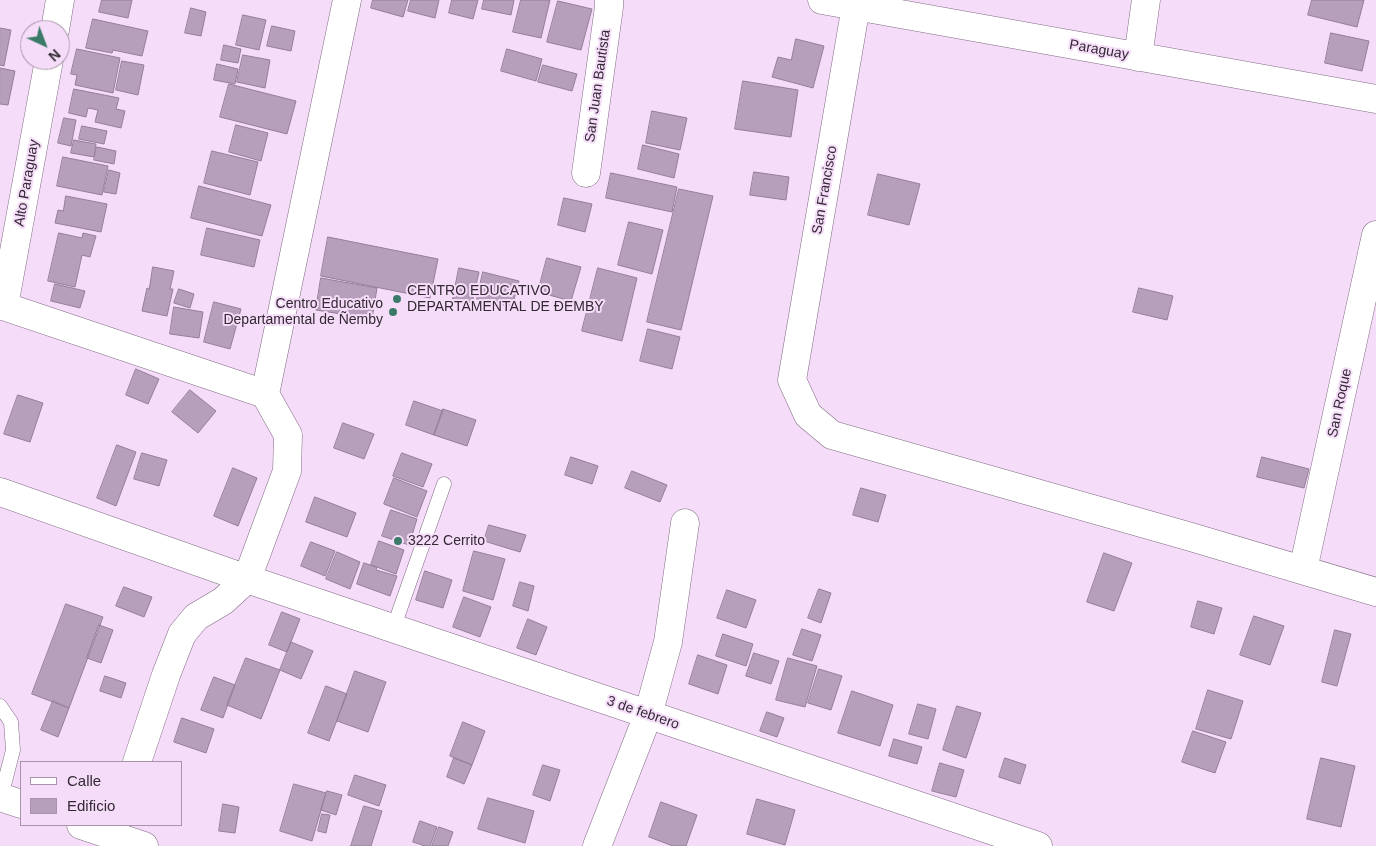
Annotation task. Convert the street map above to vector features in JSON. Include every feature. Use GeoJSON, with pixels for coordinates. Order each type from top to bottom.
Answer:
{"type":"FeatureCollection","features":[{"type":"Feature","properties":{"kind":"street"},"geometry":{"type":"LineString","coordinates":[[57,20],[60,0]]}},
{"type":"Feature","properties":{"kind":"street"},"geometry":{"type":"LineString","coordinates":[[137,761],[182,634],[196,617],[223,601],[247,580],[287,472],[288,435],[265,394],[347,0]]}},
{"type":"Feature","properties":{"kind":"street","name":"San Juan Bautista"},"geometry":{"type":"LineString","coordinates":[[586,173],[610,7],[609,0]]}},
{"type":"Feature","properties":{"kind":"street","name":"Paraguay"},"geometry":{"type":"LineString","coordinates":[[822,0],[857,3],[1138,57],[1376,98]]}},
{"type":"Feature","properties":{"kind":"street"},"geometry":{"type":"LineString","coordinates":[[1138,57],[1146,0]]}},
{"type":"Feature","properties":{"kind":"street","name":"San Francisco"},"geometry":{"type":"LineString","coordinates":[[857,3],[792,380],[808,415],[832,435],[1303,570]]}},
{"type":"Feature","properties":{"kind":"street","name":"Alto Paraguay"},"geometry":{"type":"LineString","coordinates":[[2,306],[47,70]]}},
{"type":"Feature","properties":{"kind":"street","name":"San Roque"},"geometry":{"type":"LineString","coordinates":[[1303,570],[1376,235]]}},
{"type":"Feature","properties":{"kind":"street"},"geometry":{"type":"LineString","coordinates":[[2,306],[265,394]]}},
{"type":"Feature","properties":{"kind":"street","name":"3 de febrero"},"geometry":{"type":"LineString","coordinates":[[0,492],[247,580],[1038,846]]}},
{"type":"Feature","properties":{"kind":"street"},"geometry":{"type":"LineString","coordinates":[[597,846],[648,715],[668,642],[685,523]]}},
{"type":"Feature","properties":{"kind":"street"},"geometry":{"type":"LineString","coordinates":[[1303,570],[1376,592]]}},
{"type":"Feature","properties":{"kind":"street"},"geometry":{"type":"LineString","coordinates":[[85,826],[144,846]]}},
{"type":"Feature","properties":{"kind":"lane"},"geometry":{"type":"LineString","coordinates":[[393,629],[444,484]]}},
{"type":"Feature","properties":{"kind":"lane"},"geometry":{"type":"LineString","coordinates":[[0,706],[11,722],[13,750],[7,800]]}},
{"type":"Feature","properties":{"kind":"building"},"geometry":{"type":"Polygon","coordinates":[[[102,0],[132,0],[128,18],[99,12],[102,0]]]}},
{"type":"Feature","properties":{"kind":"building"},"geometry":{"type":"Polygon","coordinates":[[[373,0],[408,0],[403,17],[371,8],[373,0]]]}},
{"type":"Feature","properties":{"kind":"building"},"geometry":{"type":"Polygon","coordinates":[[[411,0],[439,0],[435,18],[408,11],[411,0]]]}},
{"type":"Feature","properties":{"kind":"building"},"geometry":{"type":"Polygon","coordinates":[[[452,0],[478,0],[473,19],[449,13],[452,0]]]}},
{"type":"Feature","properties":{"kind":"building"},"geometry":{"type":"Polygon","coordinates":[[[484,0],[514,0],[511,15],[482,9],[484,0]]]}},
{"type":"Feature","properties":{"kind":"building"},"geometry":{"type":"Polygon","coordinates":[[[521,0],[550,0],[541,38],[513,32],[521,0]]]}},
{"type":"Feature","properties":{"kind":"building"},"geometry":{"type":"Polygon","coordinates":[[[1312,0],[1364,0],[1357,27],[1308,15],[1312,0]]]}},
{"type":"Feature","properties":{"kind":"building"},"geometry":{"type":"Polygon","coordinates":[[[558,1],[592,9],[581,50],[547,42],[558,1]]]}},
{"type":"Feature","properties":{"kind":"building"},"geometry":{"type":"Polygon","coordinates":[[[191,8],[206,12],[201,36],[185,33],[191,8]]]}},
{"type":"Feature","properties":{"kind":"building"},"geometry":{"type":"Polygon","coordinates":[[[243,15],[266,20],[259,50],[236,45],[243,15]]]}},
{"type":"Feature","properties":{"kind":"building"},"geometry":{"type":"Polygon","coordinates":[[[93,19],[148,31],[142,56],[113,50],[112,53],[86,48],[93,19]]]}},
{"type":"Feature","properties":{"kind":"building"},"geometry":{"type":"Polygon","coordinates":[[[272,26],[295,31],[291,51],[267,46],[272,26]]]}},
{"type":"Feature","properties":{"kind":"building"},"geometry":{"type":"Polygon","coordinates":[[[0,28],[11,30],[4,66],[0,65],[0,28]]]}},
{"type":"Feature","properties":{"kind":"building"},"geometry":{"type":"Polygon","coordinates":[[[1331,33],[1369,41],[1362,71],[1325,63],[1331,33]]]}},
{"type":"Feature","properties":{"kind":"building"},"geometry":{"type":"Polygon","coordinates":[[[796,39],[824,46],[813,88],[772,77],[778,57],[791,60],[796,39]]]}},
{"type":"Feature","properties":{"kind":"building"},"geometry":{"type":"Polygon","coordinates":[[[224,45],[241,49],[238,63],[221,60],[224,45]]]}},
{"type":"Feature","properties":{"kind":"building"},"geometry":{"type":"Polygon","coordinates":[[[77,49],[120,58],[113,93],[75,85],[77,75],[71,74],[77,49]]]}},
{"type":"Feature","properties":{"kind":"building"},"geometry":{"type":"Polygon","coordinates":[[[507,49],[542,59],[536,81],[501,71],[507,49]]]}},
{"type":"Feature","properties":{"kind":"building"},"geometry":{"type":"Polygon","coordinates":[[[243,55],[270,60],[265,88],[237,82],[243,55]]]}},
{"type":"Feature","properties":{"kind":"building"},"geometry":{"type":"Polygon","coordinates":[[[122,61],[144,65],[138,95],[116,90],[122,61]]]}},
{"type":"Feature","properties":{"kind":"building"},"geometry":{"type":"Polygon","coordinates":[[[217,64],[238,69],[235,84],[214,80],[217,64]]]}},
{"type":"Feature","properties":{"kind":"building"},"geometry":{"type":"Polygon","coordinates":[[[543,65],[577,74],[572,91],[538,82],[543,65]]]}},
{"type":"Feature","properties":{"kind":"building"},"geometry":{"type":"Polygon","coordinates":[[[0,68],[15,71],[8,105],[0,104],[0,68]]]}},
{"type":"Feature","properties":{"kind":"building"},"geometry":{"type":"Polygon","coordinates":[[[743,81],[798,90],[791,137],[735,129],[743,81]]]}},
{"type":"Feature","properties":{"kind":"building"},"geometry":{"type":"Polygon","coordinates":[[[229,84],[296,101],[287,134],[220,117],[229,84]]]}},
{"type":"Feature","properties":{"kind":"building"},"geometry":{"type":"Polygon","coordinates":[[[74,89],[119,98],[116,109],[125,111],[121,128],[95,122],[98,110],[88,108],[86,117],[69,113],[74,89]]]}},
{"type":"Feature","properties":{"kind":"building"},"geometry":{"type":"Polygon","coordinates":[[[652,111],[687,118],[680,150],[646,143],[652,111]]]}},
{"type":"Feature","properties":{"kind":"building"},"geometry":{"type":"Polygon","coordinates":[[[64,118],[76,120],[71,146],[58,143],[64,118]]]}},
{"type":"Feature","properties":{"kind":"building"},"geometry":{"type":"Polygon","coordinates":[[[236,125],[268,133],[261,161],[229,152],[236,125]]]}},
{"type":"Feature","properties":{"kind":"building"},"geometry":{"type":"Polygon","coordinates":[[[82,126],[107,131],[104,144],[79,139],[82,126]]]}},
{"type":"Feature","properties":{"kind":"building"},"geometry":{"type":"Polygon","coordinates":[[[74,140],[96,144],[94,157],[71,153],[74,140]]]}},
{"type":"Feature","properties":{"kind":"building"},"geometry":{"type":"Polygon","coordinates":[[[643,145],[679,154],[674,178],[638,169],[643,145]]]}},
{"type":"Feature","properties":{"kind":"building"},"geometry":{"type":"Polygon","coordinates":[[[97,147],[116,151],[114,164],[94,160],[97,147]]]}},
{"type":"Feature","properties":{"kind":"building"},"geometry":{"type":"Polygon","coordinates":[[[212,151],[258,162],[250,195],[204,183],[212,151]]]}},
{"type":"Feature","properties":{"kind":"building"},"geometry":{"type":"Polygon","coordinates":[[[63,157],[108,166],[102,195],[57,186],[63,157]]]}},
{"type":"Feature","properties":{"kind":"building"},"geometry":{"type":"Polygon","coordinates":[[[109,170],[120,173],[116,194],[104,192],[109,170]]]}},
{"type":"Feature","properties":{"kind":"building"},"geometry":{"type":"Polygon","coordinates":[[[754,172],[789,177],[786,200],[750,195],[754,172]]]}},
{"type":"Feature","properties":{"kind":"building"},"geometry":{"type":"Polygon","coordinates":[[[611,173],[677,187],[672,212],[606,198],[611,173]]]}},
{"type":"Feature","properties":{"kind":"building"},"geometry":{"type":"Polygon","coordinates":[[[878,174],[920,184],[909,225],[868,215],[878,174]]]}},
{"type":"Feature","properties":{"kind":"building"},"geometry":{"type":"Polygon","coordinates":[[[199,186],[271,205],[262,236],[191,218],[199,186]]]}},
{"type":"Feature","properties":{"kind":"building"},"geometry":{"type":"Polygon","coordinates":[[[679,189],[713,196],[681,330],[647,322],[679,189]]]}},
{"type":"Feature","properties":{"kind":"building"},"geometry":{"type":"Polygon","coordinates":[[[66,196],[107,204],[101,232],[55,223],[58,210],[63,211],[66,196]]]}},
{"type":"Feature","properties":{"kind":"building"},"geometry":{"type":"Polygon","coordinates":[[[564,198],[592,204],[585,232],[558,225],[564,198]]]}},
{"type":"Feature","properties":{"kind":"building"},"geometry":{"type":"Polygon","coordinates":[[[629,222],[663,230],[652,274],[618,265],[629,222]]]}},
{"type":"Feature","properties":{"kind":"building"},"geometry":{"type":"Polygon","coordinates":[[[207,228],[260,240],[254,267],[201,255],[207,228]]]}},
{"type":"Feature","properties":{"kind":"building"},"geometry":{"type":"Polygon","coordinates":[[[59,233],[82,238],[83,233],[96,236],[90,257],[82,255],[75,287],[48,281],[59,233]]]}},
{"type":"Feature","properties":{"kind":"building"},"geometry":{"type":"Polygon","coordinates":[[[328,237],[438,259],[430,298],[321,276],[328,237]]]}},
{"type":"Feature","properties":{"kind":"building"},"geometry":{"type":"Polygon","coordinates":[[[547,258],[581,267],[571,301],[538,292],[547,258]]]}},
{"type":"Feature","properties":{"kind":"building"},"geometry":{"type":"Polygon","coordinates":[[[153,267],[174,271],[170,289],[173,289],[167,316],[142,311],[153,267]]]}},
{"type":"Feature","properties":{"kind":"building"},"geometry":{"type":"Polygon","coordinates":[[[459,268],[479,272],[472,303],[453,299],[459,268]]]}},
{"type":"Feature","properties":{"kind":"building"},"geometry":{"type":"Polygon","coordinates":[[[598,268],[637,278],[622,341],[582,331],[598,268]]]}},
{"type":"Feature","properties":{"kind":"building"},"geometry":{"type":"Polygon","coordinates":[[[483,272],[519,281],[512,307],[477,299],[483,272]]]}},
{"type":"Feature","properties":{"kind":"building"},"geometry":{"type":"Polygon","coordinates":[[[321,278],[377,288],[372,319],[316,310],[321,278]]]}},
{"type":"Feature","properties":{"kind":"building"},"geometry":{"type":"Polygon","coordinates":[[[55,284],[85,291],[80,308],[51,301],[55,284]]]}},
{"type":"Feature","properties":{"kind":"building"},"geometry":{"type":"Polygon","coordinates":[[[1139,288],[1173,296],[1167,320],[1133,312],[1139,288]]]}},
{"type":"Feature","properties":{"kind":"building"},"geometry":{"type":"Polygon","coordinates":[[[179,289],[194,294],[190,308],[174,303],[179,289]]]}},
{"type":"Feature","properties":{"kind":"building"},"geometry":{"type":"Polygon","coordinates":[[[214,302],[241,309],[230,349],[204,342],[214,302]]]}},
{"type":"Feature","properties":{"kind":"building"},"geometry":{"type":"Polygon","coordinates":[[[174,307],[203,312],[199,338],[170,334],[174,307]]]}},
{"type":"Feature","properties":{"kind":"building"},"geometry":{"type":"Polygon","coordinates":[[[648,329],[680,337],[672,369],[640,361],[648,329]]]}},
{"type":"Feature","properties":{"kind":"building"},"geometry":{"type":"Polygon","coordinates":[[[136,369],[159,379],[148,404],[126,395],[136,369]]]}},
{"type":"Feature","properties":{"kind":"building"},"geometry":{"type":"Polygon","coordinates":[[[190,390],[216,411],[198,433],[172,412],[190,390]]]}},
{"type":"Feature","properties":{"kind":"building"},"geometry":{"type":"Polygon","coordinates":[[[18,395],[43,403],[30,442],[4,434],[18,395]]]}},
{"type":"Feature","properties":{"kind":"building"},"geometry":{"type":"Polygon","coordinates":[[[414,401],[443,411],[434,435],[406,425],[414,401]]]}},
{"type":"Feature","properties":{"kind":"building"},"geometry":{"type":"Polygon","coordinates":[[[443,409],[476,420],[467,446],[434,435],[443,409]]]}},
{"type":"Feature","properties":{"kind":"building"},"geometry":{"type":"Polygon","coordinates":[[[343,423],[374,434],[364,459],[334,448],[343,423]]]}},
{"type":"Feature","properties":{"kind":"building"},"geometry":{"type":"Polygon","coordinates":[[[117,445],[136,452],[116,506],[97,498],[117,445]]]}},
{"type":"Feature","properties":{"kind":"building"},"geometry":{"type":"Polygon","coordinates":[[[142,453],[167,460],[159,486],[134,479],[142,453]]]}},
{"type":"Feature","properties":{"kind":"building"},"geometry":{"type":"Polygon","coordinates":[[[402,453],[432,464],[423,487],[393,476],[402,453]]]}},
{"type":"Feature","properties":{"kind":"building"},"geometry":{"type":"Polygon","coordinates":[[[571,457],[598,466],[592,484],[565,475],[571,457]]]}},
{"type":"Feature","properties":{"kind":"building"},"geometry":{"type":"Polygon","coordinates":[[[1262,457],[1309,469],[1304,488],[1257,477],[1262,457]]]}},
{"type":"Feature","properties":{"kind":"building"},"geometry":{"type":"Polygon","coordinates":[[[233,468],[257,478],[238,526],[214,516],[233,468]]]}},
{"type":"Feature","properties":{"kind":"building"},"geometry":{"type":"Polygon","coordinates":[[[632,471],[667,485],[660,502],[625,488],[632,471]]]}},
{"type":"Feature","properties":{"kind":"building"},"geometry":{"type":"Polygon","coordinates":[[[394,478],[427,491],[417,517],[384,504],[394,478]]]}},
{"type":"Feature","properties":{"kind":"building"},"geometry":{"type":"Polygon","coordinates":[[[861,488],[886,495],[878,522],[853,515],[861,488]]]}},
{"type":"Feature","properties":{"kind":"building"},"geometry":{"type":"Polygon","coordinates":[[[315,497],[356,513],[347,537],[306,522],[315,497]]]}},
{"type":"Feature","properties":{"kind":"building"},"geometry":{"type":"Polygon","coordinates":[[[391,510],[417,519],[409,545],[382,536],[391,510]]]}},
{"type":"Feature","properties":{"kind":"building"},"geometry":{"type":"Polygon","coordinates":[[[489,525],[526,535],[520,552],[484,541],[489,525]]]}},
{"type":"Feature","properties":{"kind":"building"},"geometry":{"type":"Polygon","coordinates":[[[379,541],[404,550],[396,574],[371,565],[379,541]]]}},
{"type":"Feature","properties":{"kind":"building"},"geometry":{"type":"Polygon","coordinates":[[[311,542],[335,551],[325,576],[301,566],[311,542]]]}},
{"type":"Feature","properties":{"kind":"building"},"geometry":{"type":"Polygon","coordinates":[[[474,551],[505,559],[493,600],[463,591],[474,551]]]}},
{"type":"Feature","properties":{"kind":"building"},"geometry":{"type":"Polygon","coordinates":[[[337,552],[360,562],[350,589],[326,579],[337,552]]]}},
{"type":"Feature","properties":{"kind":"building"},"geometry":{"type":"Polygon","coordinates":[[[1104,553],[1132,563],[1114,611],[1087,602],[1104,553]]]}},
{"type":"Feature","properties":{"kind":"building"},"geometry":{"type":"Polygon","coordinates":[[[364,563],[377,567],[376,570],[397,576],[390,596],[357,584],[364,563]]]}},
{"type":"Feature","properties":{"kind":"building"},"geometry":{"type":"Polygon","coordinates":[[[425,571],[452,580],[443,608],[416,600],[425,571]]]}},
{"type":"Feature","properties":{"kind":"building"},"geometry":{"type":"Polygon","coordinates":[[[520,582],[534,586],[528,611],[513,606],[520,582]]]}},
{"type":"Feature","properties":{"kind":"building"},"geometry":{"type":"Polygon","coordinates":[[[124,587],[152,597],[144,617],[116,606],[124,587]]]}},
{"type":"Feature","properties":{"kind":"building"},"geometry":{"type":"Polygon","coordinates":[[[819,589],[831,593],[821,623],[808,618],[819,589]]]}},
{"type":"Feature","properties":{"kind":"building"},"geometry":{"type":"Polygon","coordinates":[[[727,590],[756,600],[746,628],[717,618],[727,590]]]}},
{"type":"Feature","properties":{"kind":"building"},"geometry":{"type":"Polygon","coordinates":[[[464,597],[491,607],[480,637],[453,627],[464,597]]]}},
{"type":"Feature","properties":{"kind":"building"},"geometry":{"type":"Polygon","coordinates":[[[1198,601],[1222,608],[1214,634],[1191,627],[1198,601]]]}},
{"type":"Feature","properties":{"kind":"building"},"geometry":{"type":"Polygon","coordinates":[[[66,604],[103,617],[69,708],[32,694],[66,604]]]}},
{"type":"Feature","properties":{"kind":"building"},"geometry":{"type":"Polygon","coordinates":[[[282,612],[300,619],[287,652],[269,645],[282,612]]]}},
{"type":"Feature","properties":{"kind":"building"},"geometry":{"type":"Polygon","coordinates":[[[1254,616],[1284,626],[1270,665],[1240,655],[1254,616]]]}},
{"type":"Feature","properties":{"kind":"building"},"geometry":{"type":"Polygon","coordinates":[[[528,619],[547,627],[536,655],[517,648],[528,619]]]}},
{"type":"Feature","properties":{"kind":"building"},"geometry":{"type":"Polygon","coordinates":[[[99,625],[113,630],[101,663],[87,658],[99,625]]]}},
{"type":"Feature","properties":{"kind":"building"},"geometry":{"type":"Polygon","coordinates":[[[802,629],[821,635],[812,661],[793,655],[802,629]]]}},
{"type":"Feature","properties":{"kind":"building"},"geometry":{"type":"Polygon","coordinates":[[[1335,630],[1351,634],[1337,686],[1322,682],[1335,630]]]}},
{"type":"Feature","properties":{"kind":"building"},"geometry":{"type":"Polygon","coordinates":[[[723,634],[753,644],[746,666],[716,656],[723,634]]]}},
{"type":"Feature","properties":{"kind":"building"},"geometry":{"type":"Polygon","coordinates":[[[291,642],[313,651],[301,679],[280,670],[291,642]]]}},
{"type":"Feature","properties":{"kind":"building"},"geometry":{"type":"Polygon","coordinates":[[[754,653],[779,661],[771,684],[746,676],[754,653]]]}},
{"type":"Feature","properties":{"kind":"building"},"geometry":{"type":"Polygon","coordinates":[[[698,655],[727,665],[718,694],[689,684],[698,655]]]}},
{"type":"Feature","properties":{"kind":"building"},"geometry":{"type":"Polygon","coordinates":[[[246,658],[280,670],[261,719],[227,705],[246,658]]]}},
{"type":"Feature","properties":{"kind":"building"},"geometry":{"type":"Polygon","coordinates":[[[788,658],[817,666],[805,707],[776,700],[788,658]]]}},
{"type":"Feature","properties":{"kind":"building"},"geometry":{"type":"Polygon","coordinates":[[[819,669],[842,676],[831,710],[808,703],[819,669]]]}},
{"type":"Feature","properties":{"kind":"building"},"geometry":{"type":"Polygon","coordinates":[[[355,671],[386,682],[368,732],[337,721],[355,671]]]}},
{"type":"Feature","properties":{"kind":"building"},"geometry":{"type":"Polygon","coordinates":[[[105,676],[126,683],[121,698],[100,691],[105,676]]]}},
{"type":"Feature","properties":{"kind":"building"},"geometry":{"type":"Polygon","coordinates":[[[214,677],[235,685],[223,718],[201,710],[214,677]]]}},
{"type":"Feature","properties":{"kind":"building"},"geometry":{"type":"Polygon","coordinates":[[[326,686],[347,694],[329,741],[308,733],[326,686]]]}},
{"type":"Feature","properties":{"kind":"building"},"geometry":{"type":"Polygon","coordinates":[[[1208,690],[1243,701],[1231,739],[1196,729],[1208,690]]]}},
{"type":"Feature","properties":{"kind":"building"},"geometry":{"type":"Polygon","coordinates":[[[852,691],[893,705],[880,746],[838,733],[852,691]]]}},
{"type":"Feature","properties":{"kind":"building"},"geometry":{"type":"Polygon","coordinates":[[[53,701],[69,708],[58,737],[41,730],[53,701]]]}},
{"type":"Feature","properties":{"kind":"building"},"geometry":{"type":"Polygon","coordinates":[[[918,704],[936,709],[928,739],[909,734],[918,704]]]}},
{"type":"Feature","properties":{"kind":"building"},"geometry":{"type":"Polygon","coordinates":[[[957,706],[981,713],[966,758],[943,750],[957,706]]]}},
{"type":"Feature","properties":{"kind":"building"},"geometry":{"type":"Polygon","coordinates":[[[767,712],[784,718],[777,737],[760,731],[767,712]]]}},
{"type":"Feature","properties":{"kind":"building"},"geometry":{"type":"Polygon","coordinates":[[[182,718],[214,729],[206,753],[174,742],[182,718]]]}},
{"type":"Feature","properties":{"kind":"building"},"geometry":{"type":"Polygon","coordinates":[[[463,722],[485,731],[472,765],[450,756],[463,722]]]}},
{"type":"Feature","properties":{"kind":"building"},"geometry":{"type":"Polygon","coordinates":[[[1193,731],[1226,742],[1215,773],[1182,762],[1193,731]]]}},
{"type":"Feature","properties":{"kind":"building"},"geometry":{"type":"Polygon","coordinates":[[[894,739],[922,747],[917,764],[889,756],[894,739]]]}},
{"type":"Feature","properties":{"kind":"building"},"geometry":{"type":"Polygon","coordinates":[[[454,758],[472,765],[464,784],[447,777],[454,758]]]}},
{"type":"Feature","properties":{"kind":"building"},"geometry":{"type":"Polygon","coordinates":[[[1005,758],[1026,765],[1020,784],[999,777],[1005,758]]]}},
{"type":"Feature","properties":{"kind":"building"},"geometry":{"type":"Polygon","coordinates":[[[1321,758],[1355,766],[1341,827],[1307,819],[1321,758]]]}},
{"type":"Feature","properties":{"kind":"building"},"geometry":{"type":"Polygon","coordinates":[[[940,763],[964,770],[956,797],[932,791],[940,763]]]}},
{"type":"Feature","properties":{"kind":"building"},"geometry":{"type":"Polygon","coordinates":[[[543,765],[560,770],[550,801],[533,795],[543,765]]]}},
{"type":"Feature","properties":{"kind":"building"},"geometry":{"type":"Polygon","coordinates":[[[355,775],[386,785],[379,806],[348,795],[355,775]]]}},
{"type":"Feature","properties":{"kind":"building"},"geometry":{"type":"Polygon","coordinates":[[[294,784],[326,793],[312,841],[280,831],[294,784]]]}},
{"type":"Feature","properties":{"kind":"building"},"geometry":{"type":"Polygon","coordinates":[[[327,791],[342,795],[336,815],[321,810],[327,791]]]}},
{"type":"Feature","properties":{"kind":"building"},"geometry":{"type":"Polygon","coordinates":[[[488,798],[534,811],[525,843],[478,829],[488,798]]]}},
{"type":"Feature","properties":{"kind":"building"},"geometry":{"type":"Polygon","coordinates":[[[757,799],[795,810],[785,845],[747,834],[757,799]]]}},
{"type":"Feature","properties":{"kind":"building"},"geometry":{"type":"Polygon","coordinates":[[[661,802],[697,815],[686,846],[673,846],[649,837],[661,802]]]}},
{"type":"Feature","properties":{"kind":"building"},"geometry":{"type":"Polygon","coordinates":[[[223,804],[239,807],[235,833],[219,831],[223,804]]]}},
{"type":"Feature","properties":{"kind":"building"},"geometry":{"type":"Polygon","coordinates":[[[364,806],[382,811],[371,846],[351,846],[364,806]]]}},
{"type":"Feature","properties":{"kind":"building"},"geometry":{"type":"Polygon","coordinates":[[[322,814],[330,815],[326,833],[318,831],[322,814]]]}},
{"type":"Feature","properties":{"kind":"building"},"geometry":{"type":"Polygon","coordinates":[[[420,821],[437,827],[430,846],[413,842],[420,821]]]}},
{"type":"Feature","properties":{"kind":"building"},"geometry":{"type":"Polygon","coordinates":[[[439,827],[453,832],[448,846],[432,846],[439,827]]]}},
{"type":"Feature","properties":{"kind":"place","name":"CENTRO EDUCATIVO DEPARTAMENTAL DE ÐEMBY"},"geometry":{"type":"Point","coordinates":[397,299]}},
{"type":"Feature","properties":{"kind":"place","name":"Centro Educativo Departamental de Ñemby"},"geometry":{"type":"Point","coordinates":[393,312]}},
{"type":"Feature","properties":{"kind":"place","name":"3222 Cerrito"},"geometry":{"type":"Point","coordinates":[398,541]}}]}
